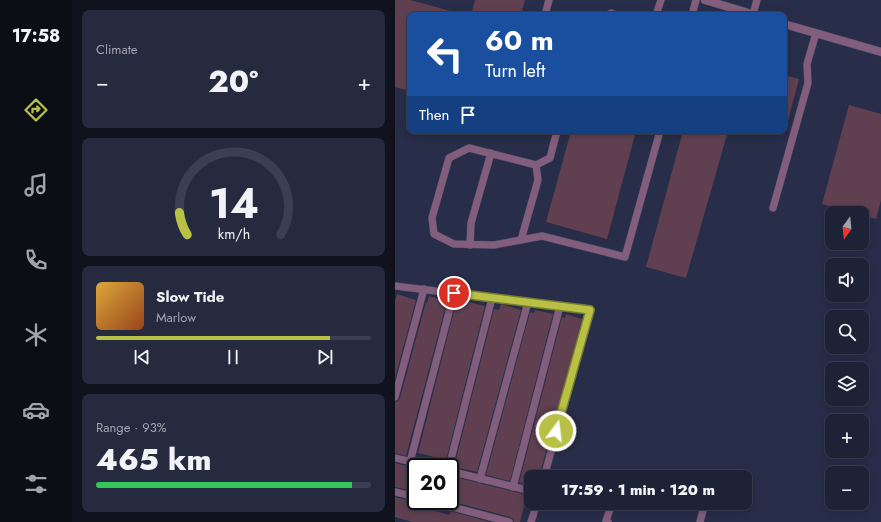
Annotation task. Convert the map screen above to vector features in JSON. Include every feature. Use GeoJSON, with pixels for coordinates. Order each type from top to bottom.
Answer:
{"type":"FeatureCollection","features":[{"type":"Feature","properties":{"kind":"street"},"geometry":{"type":"LineString","coordinates":[[705,0],[744,12]]}},
{"type":"Feature","properties":{"kind":"street"},"geometry":{"type":"LineString","coordinates":[[787,25],[881,52]]}},
{"type":"Feature","properties":{"kind":"lane"},"geometry":{"type":"LineString","coordinates":[[546,12],[549,0]]}},
{"type":"Feature","properties":{"kind":"lane"},"geometry":{"type":"LineString","coordinates":[[657,12],[661,0]]}},
{"type":"Feature","properties":{"kind":"lane"},"geometry":{"type":"LineString","coordinates":[[693,12],[696,0]]}},
{"type":"Feature","properties":{"kind":"lane"},"geometry":{"type":"LineString","coordinates":[[755,12],[757,0]]}},
{"type":"Feature","properties":{"kind":"lane"},"geometry":{"type":"LineString","coordinates":[[773,208],[808,83],[807,64],[815,33]]}},
{"type":"Feature","properties":{"kind":"lane"},"geometry":{"type":"LineString","coordinates":[[556,134],[550,158],[536,164],[469,148],[449,158],[432,218],[435,234],[454,244],[493,246],[542,236],[625,257],[659,134]]}},
{"type":"Feature","properties":{"kind":"lane"},"geometry":{"type":"LineString","coordinates":[[470,245],[471,223],[491,153]]}},
{"type":"Feature","properties":{"kind":"lane"},"geometry":{"type":"LineString","coordinates":[[521,240],[538,180],[536,164]]}},
{"type":"Feature","properties":{"kind":"lane"},"geometry":{"type":"LineString","coordinates":[[395,286],[590,310],[546,470]]}},
{"type":"Feature","properties":{"kind":"lane"},"geometry":{"type":"LineString","coordinates":[[395,397],[424,290]]}},
{"type":"Feature","properties":{"kind":"lane"},"geometry":{"type":"LineString","coordinates":[[411,458],[454,293]]}},
{"type":"Feature","properties":{"kind":"lane"},"geometry":{"type":"LineString","coordinates":[[451,458],[493,298]]}},
{"type":"Feature","properties":{"kind":"lane"},"geometry":{"type":"LineString","coordinates":[[480,479],[528,302]]}},
{"type":"Feature","properties":{"kind":"lane"},"geometry":{"type":"LineString","coordinates":[[513,487],[560,306]]}},
{"type":"Feature","properties":{"kind":"lane"},"geometry":{"type":"LineString","coordinates":[[395,458],[407,461]]}},
{"type":"Feature","properties":{"kind":"lane"},"geometry":{"type":"LineString","coordinates":[[459,473],[524,489]]}},
{"type":"Feature","properties":{"kind":"lane"},"geometry":{"type":"LineString","coordinates":[[395,492],[407,495]]}},
{"type":"Feature","properties":{"kind":"lane"},"geometry":{"type":"LineString","coordinates":[[459,509],[509,522]]}},
{"type":"Feature","properties":{"kind":"lane"},"geometry":{"type":"LineString","coordinates":[[531,522],[535,510]]}},
{"type":"Feature","properties":{"kind":"lane"},"geometry":{"type":"LineString","coordinates":[[609,510],[606,521],[609,522]]}},
{"type":"Feature","properties":{"kind":"lane"},"geometry":{"type":"LineString","coordinates":[[700,522],[703,510]]}},
{"type":"Feature","properties":{"kind":"building"},"geometry":{"type":"Polygon","coordinates":[[[395,0],[410,0],[451,11],[407,12],[407,90],[395,87],[395,0]]]}},
{"type":"Feature","properties":{"kind":"building"},"geometry":{"type":"Polygon","coordinates":[[[475,0],[525,0],[522,12],[472,12],[475,0]]]}},
{"type":"Feature","properties":{"kind":"building"},"geometry":{"type":"Polygon","coordinates":[[[787,76],[799,79],[787,120],[787,76]]]}},
{"type":"Feature","properties":{"kind":"building"},"geometry":{"type":"Polygon","coordinates":[[[849,105],[881,114],[881,200],[876,219],[869,217],[869,206],[829,206],[822,204],[849,105]]]}},
{"type":"Feature","properties":{"kind":"building"},"geometry":{"type":"Polygon","coordinates":[[[570,134],[635,134],[607,239],[546,222],[570,134]]]}},
{"type":"Feature","properties":{"kind":"building"},"geometry":{"type":"Polygon","coordinates":[[[682,134],[727,134],[686,278],[646,267],[682,134]]]}},
{"type":"Feature","properties":{"kind":"building"},"geometry":{"type":"Polygon","coordinates":[[[397,294],[416,300],[395,378],[395,301],[397,294]]]}},
{"type":"Feature","properties":{"kind":"building"},"geometry":{"type":"Polygon","coordinates":[[[429,296],[447,301],[406,456],[395,453],[395,402],[400,398],[426,302],[427,303],[429,296]]]}},
{"type":"Feature","properties":{"kind":"building"},"geometry":{"type":"Polygon","coordinates":[[[460,300],[485,306],[447,458],[438,458],[418,453],[456,303],[459,304],[460,300]]]}},
{"type":"Feature","properties":{"kind":"building"},"geometry":{"type":"Polygon","coordinates":[[[501,304],[521,310],[477,472],[459,468],[459,458],[456,458],[494,309],[499,310],[501,304]]]}},
{"type":"Feature","properties":{"kind":"building"},"geometry":{"type":"Polygon","coordinates":[[[535,310],[553,314],[510,481],[486,475],[530,312],[534,313],[535,310]]]}},
{"type":"Feature","properties":{"kind":"building"},"geometry":{"type":"Polygon","coordinates":[[[566,314],[582,319],[541,470],[524,470],[524,484],[519,483],[562,317],[565,318],[566,314]]]}},
{"type":"Feature","properties":{"kind":"building"},"geometry":{"type":"Polygon","coordinates":[[[395,463],[407,466],[407,490],[395,487],[395,463]]]}},
{"type":"Feature","properties":{"kind":"building"},"geometry":{"type":"Polygon","coordinates":[[[459,478],[524,494],[524,507],[520,522],[514,522],[510,517],[459,503],[459,478]]]}},
{"type":"Feature","properties":{"kind":"building"},"geometry":{"type":"Polygon","coordinates":[[[395,497],[407,500],[407,510],[431,510],[450,515],[450,511],[490,522],[412,522],[395,517],[395,497]]]}},
{"type":"Feature","properties":{"kind":"route"},"geometry":{"type":"LineString","coordinates":[[454,293],[590,310],[556,431]]}}]}
